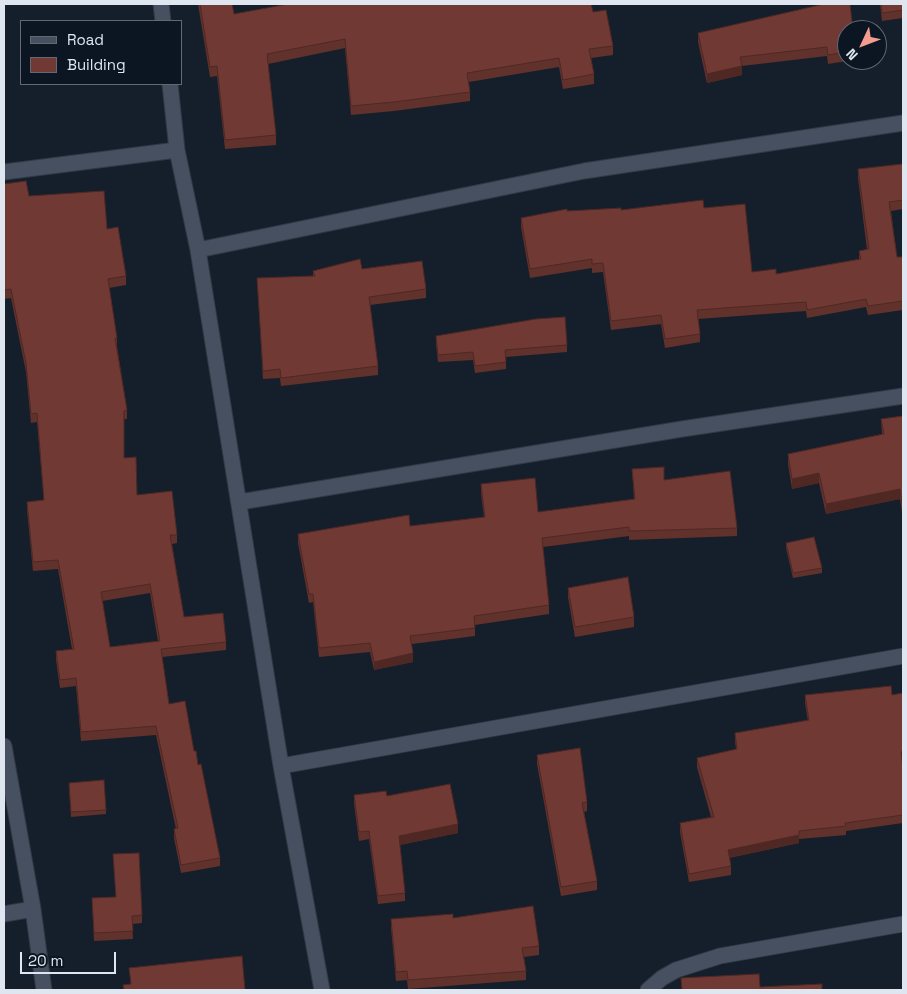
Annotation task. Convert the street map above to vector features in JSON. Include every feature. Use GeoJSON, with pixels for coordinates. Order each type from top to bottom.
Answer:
{"type":"FeatureCollection","features":[{"type":"Feature","properties":{"kind":"street"},"geometry":{"type":"LineString","coordinates":[[161,4],[163,20]]}},
{"type":"Feature","properties":{"kind":"street"},"geometry":{"type":"LineString","coordinates":[[170,85],[177,150],[198,250],[281,766],[322,990]]}},
{"type":"Feature","properties":{"kind":"street"},"geometry":{"type":"LineString","coordinates":[[198,250],[584,171],[903,123]]}},
{"type":"Feature","properties":{"kind":"street"},"geometry":{"type":"LineString","coordinates":[[4,172],[177,150]]}},
{"type":"Feature","properties":{"kind":"street"},"geometry":{"type":"LineString","coordinates":[[240,502],[682,429],[903,396]]}},
{"type":"Feature","properties":{"kind":"street"},"geometry":{"type":"LineString","coordinates":[[281,766],[903,656]]}},
{"type":"Feature","properties":{"kind":"street"},"geometry":{"type":"LineString","coordinates":[[4,746],[33,910],[44,990]]}},
{"type":"Feature","properties":{"kind":"street"},"geometry":{"type":"LineString","coordinates":[[4,914],[33,910]]}},
{"type":"Feature","properties":{"kind":"street"},"geometry":{"type":"LineString","coordinates":[[648,990],[662,978],[676,970],[720,956],[903,924]]}},
{"type":"Feature","properties":{"kind":"building"},"geometry":{"type":"Polygon","coordinates":[[[200,4],[232,4],[234,14],[288,4],[591,4],[593,12],[606,10],[613,46],[589,49],[594,74],[563,80],[559,58],[467,73],[470,92],[351,106],[345,39],[267,54],[276,135],[225,140],[217,66],[210,67],[200,4]]]}},
{"type":"Feature","properties":{"kind":"building"},"geometry":{"type":"Polygon","coordinates":[[[824,4],[850,4],[852,20],[837,20],[837,54],[828,55],[827,47],[740,57],[742,66],[707,74],[698,33],[824,4]]]}},
{"type":"Feature","properties":{"kind":"building"},"geometry":{"type":"Polygon","coordinates":[[[881,4],[903,4],[903,10],[882,13],[881,4]]]}},
{"type":"Feature","properties":{"kind":"building"},"geometry":{"type":"Polygon","coordinates":[[[903,164],[903,200],[889,202],[897,257],[903,257],[903,301],[868,306],[866,299],[807,310],[806,302],[697,310],[700,334],[665,339],[661,315],[611,321],[603,263],[592,264],[592,259],[530,269],[521,218],[567,209],[567,211],[621,208],[621,210],[703,200],[704,208],[745,204],[752,272],[776,269],[776,274],[861,259],[859,251],[869,249],[858,169],[903,164]]]}},
{"type":"Feature","properties":{"kind":"building"},"geometry":{"type":"Polygon","coordinates":[[[26,181],[29,196],[104,191],[107,229],[118,227],[126,276],[108,279],[117,338],[115,338],[127,410],[124,411],[124,458],[136,457],[137,495],[172,491],[177,535],[170,535],[184,617],[223,613],[226,642],[161,649],[169,704],[185,701],[194,751],[196,751],[198,765],[201,764],[220,858],[181,865],[174,829],[178,828],[156,726],[81,732],[76,678],[60,680],[56,651],[74,649],[58,560],[33,562],[27,502],[44,500],[37,413],[31,414],[26,363],[11,289],[4,290],[4,184],[26,181]],[[150,584],[101,592],[110,647],[160,641],[150,584]]]}},
{"type":"Feature","properties":{"kind":"building"},"geometry":{"type":"Polygon","coordinates":[[[360,259],[362,269],[422,261],[426,289],[369,297],[378,366],[281,378],[280,369],[263,371],[257,278],[315,276],[313,271],[360,259]]]}},
{"type":"Feature","properties":{"kind":"building"},"geometry":{"type":"Polygon","coordinates":[[[565,317],[567,345],[505,350],[506,362],[475,366],[473,352],[438,355],[436,336],[536,319],[565,317]]]}},
{"type":"Feature","properties":{"kind":"building"},"geometry":{"type":"Polygon","coordinates":[[[903,416],[903,509],[900,489],[826,504],[819,473],[792,479],[788,454],[884,434],[881,419],[903,416]]]}},
{"type":"Feature","properties":{"kind":"building"},"geometry":{"type":"Polygon","coordinates":[[[664,467],[664,480],[730,471],[737,528],[629,531],[629,527],[542,538],[549,605],[474,616],[475,628],[410,636],[413,653],[374,662],[370,643],[319,648],[313,594],[309,594],[298,534],[409,515],[410,526],[485,517],[481,484],[535,478],[538,512],[635,499],[632,469],[664,467]]]}},
{"type":"Feature","properties":{"kind":"building"},"geometry":{"type":"Polygon","coordinates":[[[814,537],[822,568],[793,573],[786,543],[814,537]]]}},
{"type":"Feature","properties":{"kind":"building"},"geometry":{"type":"Polygon","coordinates":[[[628,577],[634,617],[575,627],[568,588],[628,577]]]}},
{"type":"Feature","properties":{"kind":"building"},"geometry":{"type":"Polygon","coordinates":[[[891,686],[892,695],[903,693],[903,751],[901,752],[903,767],[903,815],[845,823],[846,826],[799,831],[799,835],[728,850],[731,866],[689,874],[680,823],[714,817],[697,758],[737,749],[735,733],[809,720],[805,695],[891,686]]]}},
{"type":"Feature","properties":{"kind":"building"},"geometry":{"type":"Polygon","coordinates":[[[580,748],[587,802],[582,803],[597,881],[561,887],[537,755],[580,748]]]}},
{"type":"Feature","properties":{"kind":"building"},"geometry":{"type":"Polygon","coordinates":[[[104,780],[106,810],[71,812],[69,783],[104,780]]]}},
{"type":"Feature","properties":{"kind":"building"},"geometry":{"type":"Polygon","coordinates":[[[450,784],[458,824],[399,836],[405,893],[378,896],[369,831],[359,832],[354,795],[386,791],[387,796],[450,784]]]}},
{"type":"Feature","properties":{"kind":"building"},"geometry":{"type":"Polygon","coordinates":[[[139,853],[142,915],[132,916],[133,931],[94,933],[92,898],[116,897],[113,854],[139,853]]]}},
{"type":"Feature","properties":{"kind":"building"},"geometry":{"type":"Polygon","coordinates":[[[533,906],[539,946],[522,948],[526,971],[408,980],[407,971],[396,972],[391,919],[453,914],[453,918],[533,906]]]}},
{"type":"Feature","properties":{"kind":"building"},"geometry":{"type":"Polygon","coordinates":[[[242,956],[245,990],[124,990],[123,985],[131,984],[129,968],[242,956]]]}},
{"type":"Feature","properties":{"kind":"building"},"geometry":{"type":"Polygon","coordinates":[[[759,974],[760,987],[822,984],[822,990],[682,990],[681,978],[759,974]]]}}]}
